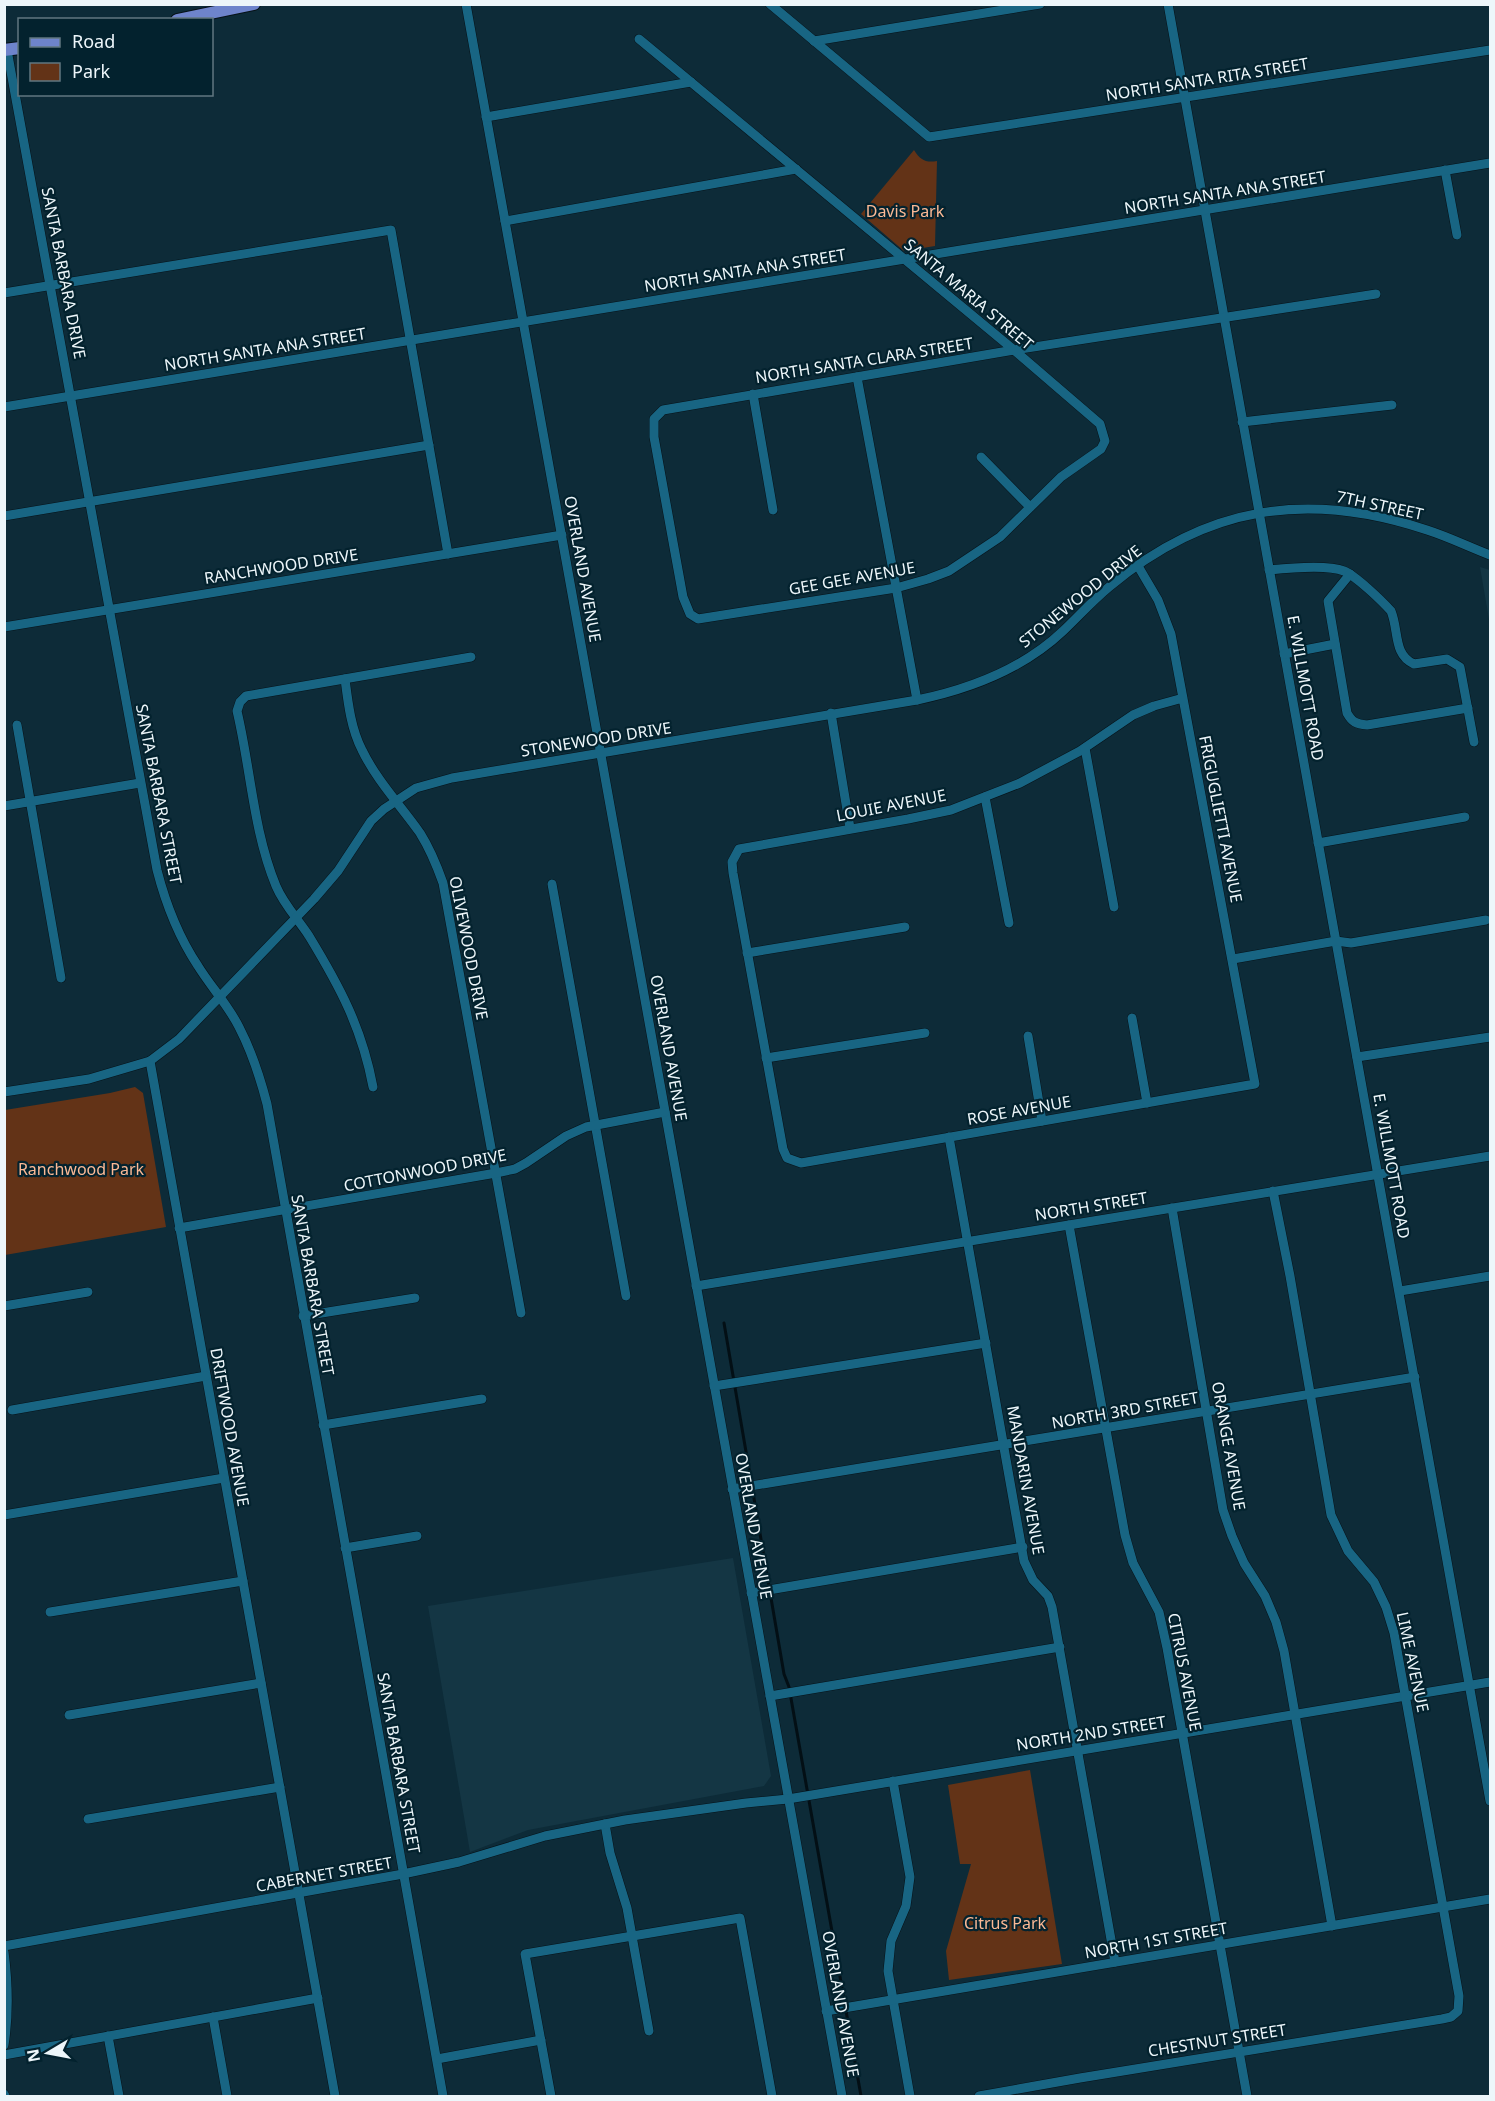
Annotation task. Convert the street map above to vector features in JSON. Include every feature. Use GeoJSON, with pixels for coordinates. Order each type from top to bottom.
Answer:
{"type":"FeatureCollection","features":[{"type":"Feature","properties":{"kind":"main road"},"geometry":{"type":"LineString","coordinates":[[187,18],[254,5]]}},
{"type":"Feature","properties":{"kind":"street","name":"OVERLAND AVENUE"},"geometry":{"type":"LineString","coordinates":[[466,4],[842,2097]]}},
{"type":"Feature","properties":{"kind":"street"},"geometry":{"type":"LineString","coordinates":[[770,4],[814,41],[1040,4]]}},
{"type":"Feature","properties":{"kind":"street","name":"E. WILLMOTT ROAD"},"geometry":{"type":"LineString","coordinates":[[1168,4],[1491,1801]]}},
{"type":"Feature","properties":{"kind":"street","name":"SANTA MARIA STREET"},"geometry":{"type":"LineString","coordinates":[[639,39],[1100,424],[1105,441]]}},
{"type":"Feature","properties":{"kind":"street","name":"NORTH SANTA RITA STREET"},"geometry":{"type":"LineString","coordinates":[[814,41],[929,137],[1491,50]]}},
{"type":"Feature","properties":{"kind":"street","name":"SANTA BARBARA DRIVE"},"geometry":{"type":"LineString","coordinates":[[10,49],[18,94]]}},
{"type":"Feature","properties":{"kind":"street"},"geometry":{"type":"LineString","coordinates":[[486,117],[691,82]]}},
{"type":"Feature","properties":{"kind":"street","name":"SANTA BARBARA DRIVE"},"geometry":{"type":"LineString","coordinates":[[18,96],[90,502]]}},
{"type":"Feature","properties":{"kind":"street","name":"NORTH SANTA ANA STREET"},"geometry":{"type":"LineString","coordinates":[[4,407],[1491,163]]}},
{"type":"Feature","properties":{"kind":"street"},"geometry":{"type":"LineString","coordinates":[[505,221],[796,169]]}},
{"type":"Feature","properties":{"kind":"street"},"geometry":{"type":"LineString","coordinates":[[1445,170],[1457,236]]}},
{"type":"Feature","properties":{"kind":"street"},"geometry":{"type":"LineString","coordinates":[[4,293],[391,230],[448,554]]}},
{"type":"Feature","properties":{"kind":"street","name":"NORTH SANTA CLARA STREET"},"geometry":{"type":"LineString","coordinates":[[698,620],[690,614],[683,597],[654,437],[654,419],[663,410],[1014,350],[1376,294]]}},
{"type":"Feature","properties":{"kind":"street"},"geometry":{"type":"LineString","coordinates":[[857,377],[917,700]]}},
{"type":"Feature","properties":{"kind":"street"},"geometry":{"type":"LineString","coordinates":[[753,394],[773,510]]}},
{"type":"Feature","properties":{"kind":"street"},"geometry":{"type":"LineString","coordinates":[[1242,422],[1392,405]]}},
{"type":"Feature","properties":{"kind":"street","name":"GEE GEE AVENUE"},"geometry":{"type":"LineString","coordinates":[[698,620],[896,588],[949,571],[1000,537],[1069,470],[1095,456],[1105,441]]}},
{"type":"Feature","properties":{"kind":"street"},"geometry":{"type":"LineString","coordinates":[[4,516],[429,446]]}},
{"type":"Feature","properties":{"kind":"street"},"geometry":{"type":"LineString","coordinates":[[981,458],[1030,507]]}},
{"type":"Feature","properties":{"kind":"street","name":"SANTA BARBARA STREET"},"geometry":{"type":"LineString","coordinates":[[90,502],[150,840],[165,900],[186,947],[239,1025],[259,1074],[267,1104],[443,2097]]}},
{"type":"Feature","properties":{"kind":"street","name":"7TH STREET"},"geometry":{"type":"LineString","coordinates":[[1259,513],[1321,508],[1371,516],[1428,531],[1491,555]]}},
{"type":"Feature","properties":{"kind":"street","name":"STONEWOOD DRIVE"},"geometry":{"type":"LineString","coordinates":[[4,1092],[89,1079],[150,1062],[179,1039],[296,918],[338,871],[371,821],[395,801],[416,788],[439,781],[917,700],[969,686],[1017,665],[1043,648],[1094,600],[1169,545],[1221,522],[1259,513]]}},
{"type":"Feature","properties":{"kind":"street","name":"RANCHWOOD DRIVE"},"geometry":{"type":"LineString","coordinates":[[4,627],[562,535]]}},
{"type":"Feature","properties":{"kind":"street","name":"FRIGUGLIETTI AVENUE"},"geometry":{"type":"LineString","coordinates":[[1138,566],[1158,600],[1169,626],[1256,1084]]}},
{"type":"Feature","properties":{"kind":"street"},"geometry":{"type":"LineString","coordinates":[[1269,570],[1336,569],[1350,574],[1391,611],[1400,652],[1404,658],[1414,664],[1447,659],[1460,667],[1474,742]]}},
{"type":"Feature","properties":{"kind":"street"},"geometry":{"type":"LineString","coordinates":[[1350,574],[1328,601],[1347,713],[1355,723],[1367,725],[1468,708]]}},
{"type":"Feature","properties":{"kind":"street"},"geometry":{"type":"LineString","coordinates":[[1284,654],[1335,644]]}},
{"type":"Feature","properties":{"kind":"street"},"geometry":{"type":"LineString","coordinates":[[373,1087],[361,1040],[345,997],[307,932],[276,886],[261,844],[237,711],[240,702],[246,696],[471,657]]}},
{"type":"Feature","properties":{"kind":"street","name":"OLIVEWOOD DRIVE"},"geometry":{"type":"LineString","coordinates":[[345,679],[349,706],[361,749],[395,801],[421,834],[443,883],[520,1313]]}},
{"type":"Feature","properties":{"kind":"street","name":"LOUIE AVENUE"},"geometry":{"type":"LineString","coordinates":[[747,953],[732,862],[739,849],[951,810],[1020,783],[1085,748],[1134,715],[1154,706],[1183,698]]}},
{"type":"Feature","properties":{"kind":"street"},"geometry":{"type":"LineString","coordinates":[[831,713],[850,828]]}},
{"type":"Feature","properties":{"kind":"street"},"geometry":{"type":"LineString","coordinates":[[17,725],[61,978]]}},
{"type":"Feature","properties":{"kind":"street"},"geometry":{"type":"LineString","coordinates":[[1085,748],[1114,907]]}},
{"type":"Feature","properties":{"kind":"street"},"geometry":{"type":"LineString","coordinates":[[4,806],[140,783]]}},
{"type":"Feature","properties":{"kind":"street"},"geometry":{"type":"LineString","coordinates":[[985,797],[1009,923]]}},
{"type":"Feature","properties":{"kind":"street"},"geometry":{"type":"LineString","coordinates":[[1318,843],[1465,817]]}},
{"type":"Feature","properties":{"kind":"street"},"geometry":{"type":"LineString","coordinates":[[552,884],[626,1296]]}},
{"type":"Feature","properties":{"kind":"street"},"geometry":{"type":"LineString","coordinates":[[1233,959],[1336,941],[1351,943],[1486,920]]}},
{"type":"Feature","properties":{"kind":"street"},"geometry":{"type":"LineString","coordinates":[[906,927],[747,953],[766,1058],[925,1033]]}},
{"type":"Feature","properties":{"kind":"street"},"geometry":{"type":"LineString","coordinates":[[1132,1018],[1148,1103]]}},
{"type":"Feature","properties":{"kind":"street"},"geometry":{"type":"LineString","coordinates":[[1028,1036],[1042,1121]]}},
{"type":"Feature","properties":{"kind":"street"},"geometry":{"type":"LineString","coordinates":[[1357,1057],[1491,1037]]}},
{"type":"Feature","properties":{"kind":"street","name":"ROSE AVENUE"},"geometry":{"type":"LineString","coordinates":[[766,1058],[783,1149],[787,1158],[801,1163],[1256,1084]]}},
{"type":"Feature","properties":{"kind":"street","name":"DRIFTWOOD AVENUE"},"geometry":{"type":"LineString","coordinates":[[150,1062],[335,2097]]}},
{"type":"Feature","properties":{"kind":"street","name":"COTTONWOOD DRIVE"},"geometry":{"type":"LineString","coordinates":[[179,1228],[515,1169],[566,1136],[596,1125],[665,1112]]}},
{"type":"Feature","properties":{"kind":"street","name":"MANDARIN AVENUE"},"geometry":{"type":"LineString","coordinates":[[949,1137],[1024,1561],[1033,1580],[1048,1596],[1052,1607],[1115,1962]]}},
{"type":"Feature","properties":{"kind":"street","name":"NORTH STREET"},"geometry":{"type":"LineString","coordinates":[[696,1286],[1491,1156]]}},
{"type":"Feature","properties":{"kind":"street","name":"LIME AVENUE"},"geometry":{"type":"LineString","coordinates":[[1273,1191],[1331,1515],[1348,1551],[1374,1582],[1386,1607],[1394,1633],[1460,1996],[1458,2011]]}},
{"type":"Feature","properties":{"kind":"street","name":"ORANGE AVENUE"},"geometry":{"type":"LineString","coordinates":[[1172,1208],[1223,1510],[1236,1545],[1265,1596],[1276,1622],[1284,1651],[1332,1926]]}},
{"type":"Feature","properties":{"kind":"street","name":"CITRUS AVENUE"},"geometry":{"type":"LineString","coordinates":[[1069,1225],[1128,1544],[1133,1563],[1159,1612],[1248,2097]]}},
{"type":"Feature","properties":{"kind":"street"},"geometry":{"type":"LineString","coordinates":[[1400,1291],[1491,1276]]}},
{"type":"Feature","properties":{"kind":"street"},"geometry":{"type":"LineString","coordinates":[[4,1306],[88,1292]]}},
{"type":"Feature","properties":{"kind":"street"},"geometry":{"type":"LineString","coordinates":[[303,1316],[415,1298]]}},
{"type":"Feature","properties":{"kind":"street"},"geometry":{"type":"LineString","coordinates":[[714,1386],[986,1343]]}},
{"type":"Feature","properties":{"kind":"street"},"geometry":{"type":"LineString","coordinates":[[12,1410],[206,1376]]}},
{"type":"Feature","properties":{"kind":"street","name":"NORTH 3RD STREET"},"geometry":{"type":"LineString","coordinates":[[732,1489],[1415,1377]]}},
{"type":"Feature","properties":{"kind":"street"},"geometry":{"type":"LineString","coordinates":[[323,1425],[482,1399]]}},
{"type":"Feature","properties":{"kind":"street"},"geometry":{"type":"LineString","coordinates":[[4,1515],[224,1478]]}},
{"type":"Feature","properties":{"kind":"street"},"geometry":{"type":"LineString","coordinates":[[345,1548],[417,1536]]}},
{"type":"Feature","properties":{"kind":"street"},"geometry":{"type":"LineString","coordinates":[[751,1593],[1023,1547]]}},
{"type":"Feature","properties":{"kind":"street"},"geometry":{"type":"LineString","coordinates":[[50,1612],[243,1581]]}},
{"type":"Feature","properties":{"kind":"street"},"geometry":{"type":"LineString","coordinates":[[770,1696],[1060,1647]]}},
{"type":"Feature","properties":{"kind":"street","name":"NORTH 2ND STREET"},"geometry":{"type":"LineString","coordinates":[[788,1799],[1491,1682]]}},
{"type":"Feature","properties":{"kind":"street"},"geometry":{"type":"LineString","coordinates":[[69,1715],[261,1683]]}},
{"type":"Feature","properties":{"kind":"street"},"geometry":{"type":"LineString","coordinates":[[893,1781],[910,1887],[906,1906],[889,1951],[888,1971],[910,2097]]}},
{"type":"Feature","properties":{"kind":"street"},"geometry":{"type":"LineString","coordinates":[[88,1819],[281,1792]]}},
{"type":"Feature","properties":{"kind":"street","name":"CABERNET STREET"},"geometry":{"type":"LineString","coordinates":[[4,1946],[403,1874],[459,1862],[545,1836],[605,1824],[788,1799]]}},
{"type":"Feature","properties":{"kind":"street"},"geometry":{"type":"LineString","coordinates":[[605,1824],[610,1853],[627,1908],[649,2031]]}},
{"type":"Feature","properties":{"kind":"street","name":"NORTH 1ST STREET"},"geometry":{"type":"LineString","coordinates":[[826,2011],[1491,1899]]}},
{"type":"Feature","properties":{"kind":"street"},"geometry":{"type":"LineString","coordinates":[[551,2097],[525,1954],[740,1918],[772,2097]]}},
{"type":"Feature","properties":{"kind":"street"},"geometry":{"type":"LineString","coordinates":[[4,1952],[9,2018],[4,2044]]}},
{"type":"Feature","properties":{"kind":"street"},"geometry":{"type":"LineString","coordinates":[[4,2055],[318,1998]]}},
{"type":"Feature","properties":{"kind":"street","name":"CHESTNUT STREET"},"geometry":{"type":"LineString","coordinates":[[979,2097],[1442,2019],[1451,2017],[1458,2011]]}},
{"type":"Feature","properties":{"kind":"street"},"geometry":{"type":"LineString","coordinates":[[213,2017],[227,2097]]}},
{"type":"Feature","properties":{"kind":"street"},"geometry":{"type":"LineString","coordinates":[[108,2036],[119,2097]]}},
{"type":"Feature","properties":{"kind":"street"},"geometry":{"type":"LineString","coordinates":[[437,2059],[541,2040]]}},
{"type":"Feature","properties":{"kind":"shaded area"},"geometry":{"type":"Polygon","coordinates":[[[1480,567],[1490,570],[1490,625],[1480,567]]]}},
{"type":"Feature","properties":{"kind":"shaded area"},"geometry":{"type":"Polygon","coordinates":[[[733,1558],[771,1776],[764,1786],[528,1830],[470,1852],[428,1606],[733,1558]]]}},
{"type":"Feature","properties":{"kind":"green space","name":"Davis Park"},"geometry":{"type":"Polygon","coordinates":[[[914,150],[924,160],[937,161],[935,246],[904,251],[861,214],[914,150]]]}},
{"type":"Feature","properties":{"kind":"green space","name":"Ranchwood Park"},"geometry":{"type":"Polygon","coordinates":[[[135,1087],[143,1093],[166,1227],[5,1255],[5,1110],[135,1087]]]}},
{"type":"Feature","properties":{"kind":"green space","name":"Citrus Park"},"geometry":{"type":"Polygon","coordinates":[[[1030,1770],[1062,1964],[949,1980],[946,1951],[971,1864],[960,1864],[948,1785],[1030,1770]]]}},
{"type":"Feature","properties":{"kind":"waterway"},"geometry":{"type":"LineString","coordinates":[[724,1323],[784,1674],[789,1687],[861,2096]]}}]}
